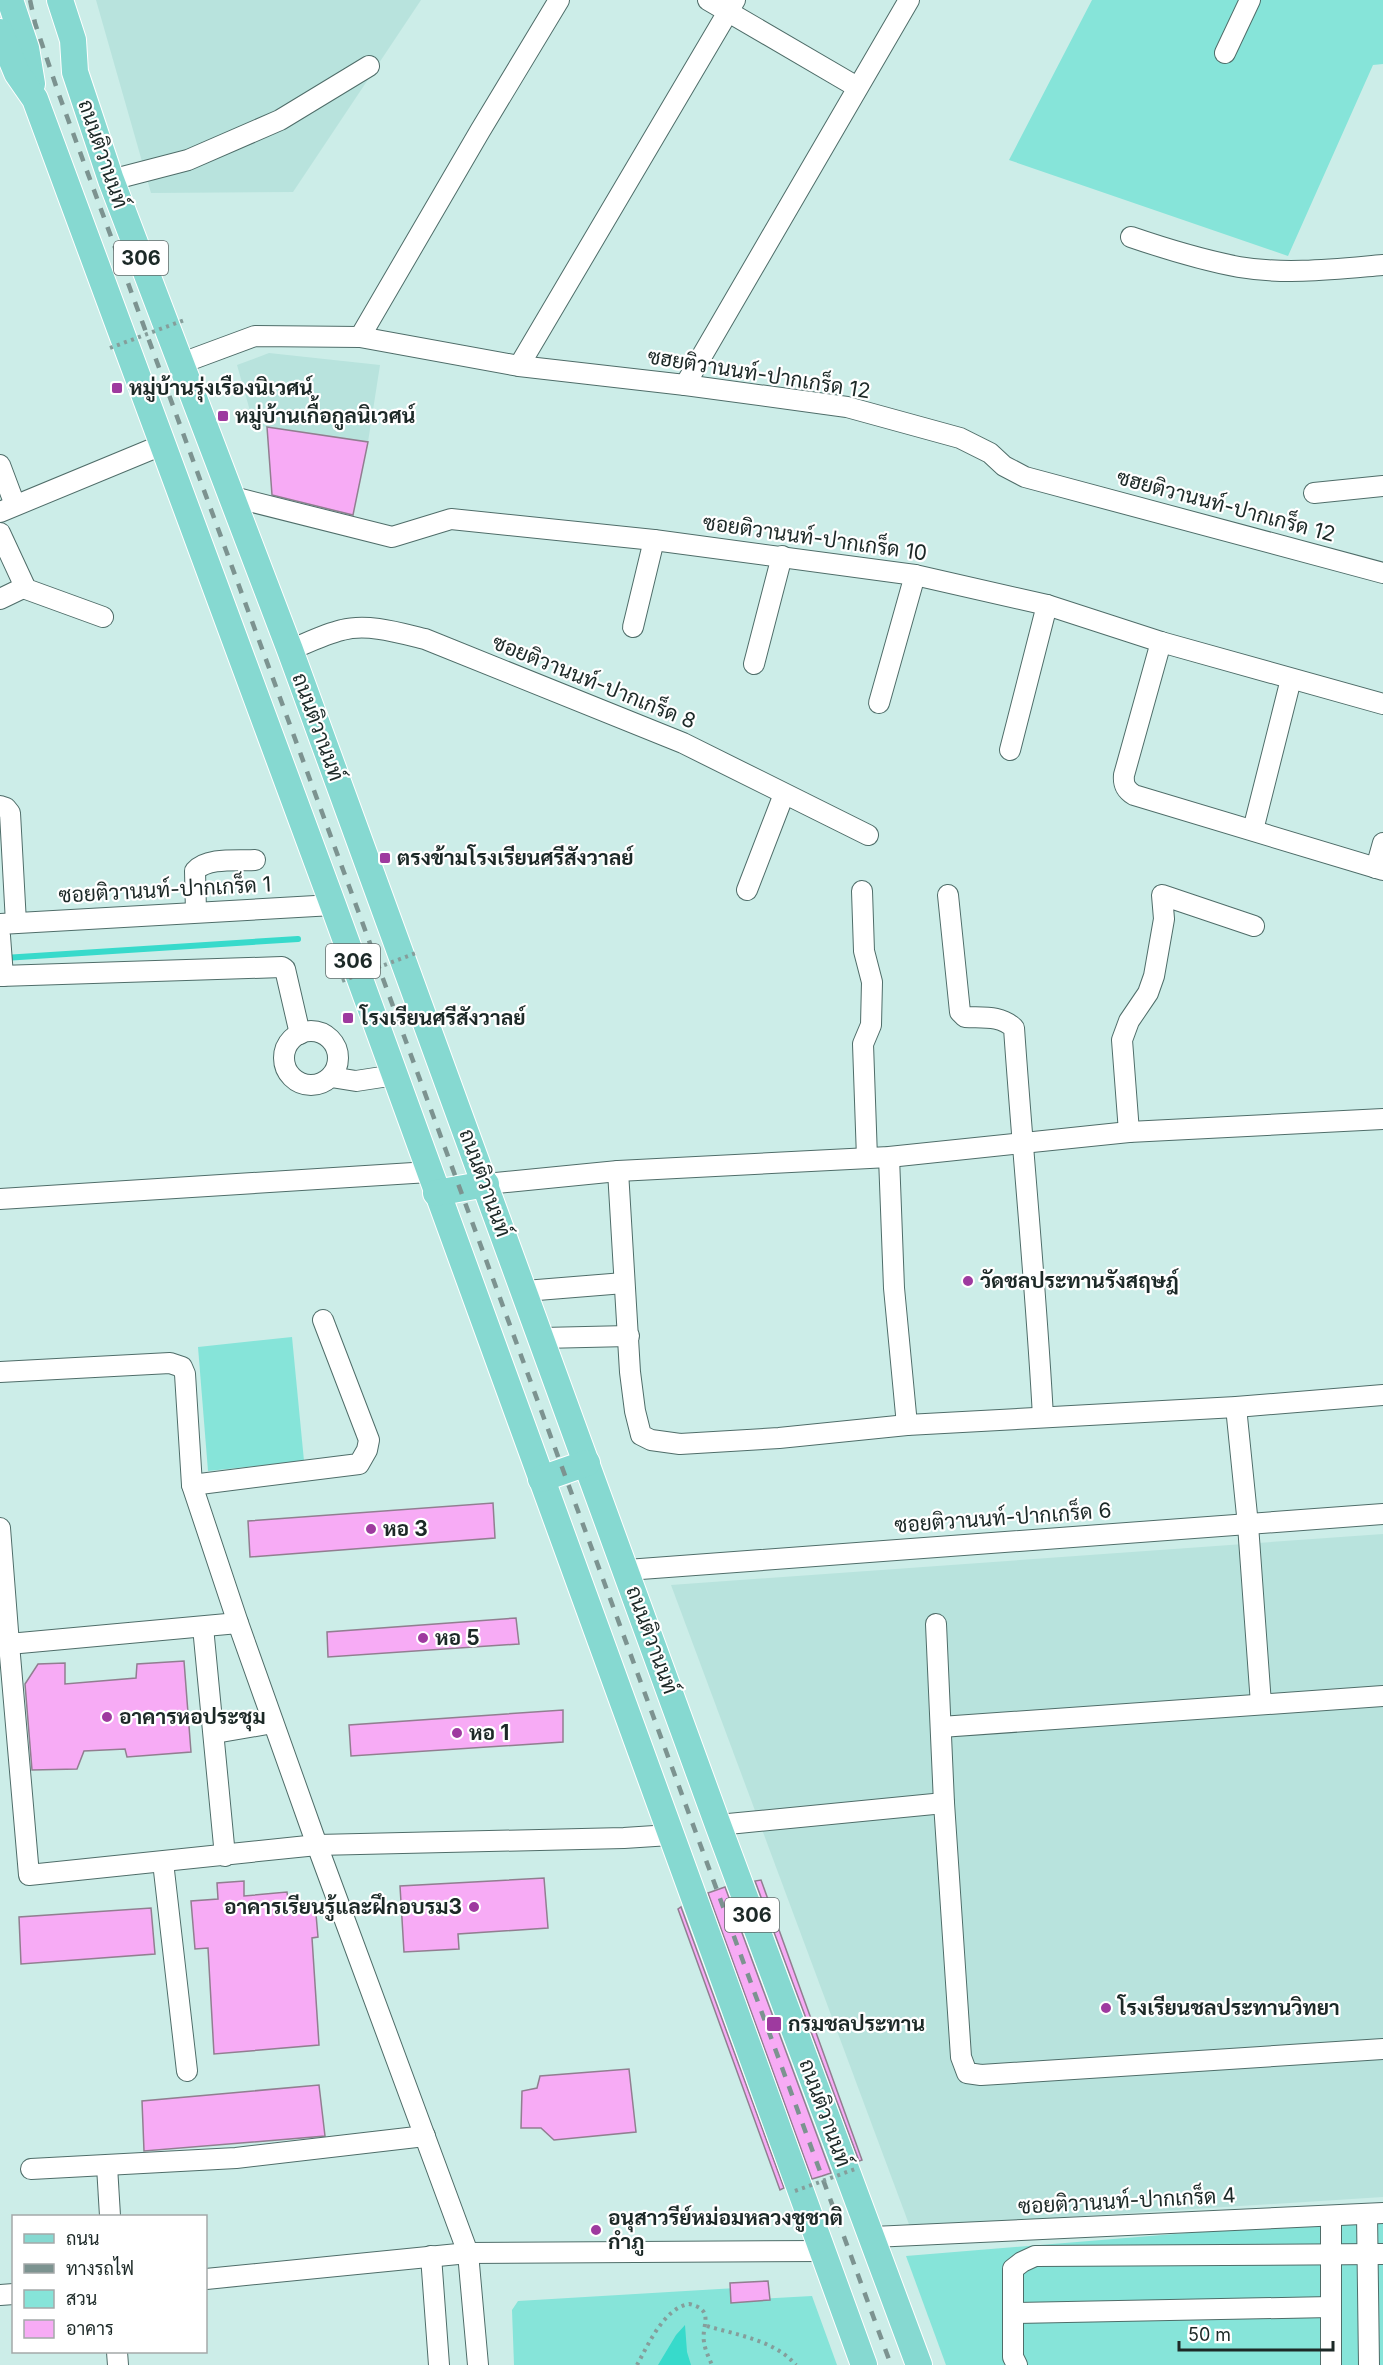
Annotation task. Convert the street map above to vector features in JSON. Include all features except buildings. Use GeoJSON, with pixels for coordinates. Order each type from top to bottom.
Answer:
{"type":"FeatureCollection","features":[{"type":"Feature","properties":{"kind":"main road","name":"306"},"geometry":{"type":"LineString","coordinates":[[10,0],[26,48],[35,99]]}},
{"type":"Feature","properties":{"kind":"main road","name":"306"},"geometry":{"type":"LineString","coordinates":[[41,0],[57,41],[75,72]]}},
{"type":"Feature","properties":{"kind":"main road","name":"ถนนติวานนท์"},"geometry":{"type":"LineString","coordinates":[[60,0],[73,40],[75,72],[111,180],[290,650],[718,1825],[919,2365]]}},
{"type":"Feature","properties":{"kind":"main road","name":"ถนนติวานนท์"},"geometry":{"type":"LineString","coordinates":[[0,33],[8,76],[35,99],[333,905],[432,1183],[864,2365]]}},
{"type":"Feature","properties":{"kind":"main road"},"geometry":{"type":"LineString","coordinates":[[432,1183],[486,1184]]}},
{"type":"Feature","properties":{"kind":"main road"},"geometry":{"type":"LineString","coordinates":[[541,1479],[587,1463]]}},
{"type":"Feature","properties":{"kind":"street"},"geometry":{"type":"LineString","coordinates":[[360,337],[559,0]]}},
{"type":"Feature","properties":{"kind":"street"},"geometry":{"type":"LineString","coordinates":[[708,0],[731,6],[857,87]]}},
{"type":"Feature","properties":{"kind":"street"},"geometry":{"type":"LineString","coordinates":[[685,385],[909,0]]}},
{"type":"Feature","properties":{"kind":"street"},"geometry":{"type":"LineString","coordinates":[[1225,53],[1250,0]]}},
{"type":"Feature","properties":{"kind":"street"},"geometry":{"type":"LineString","coordinates":[[519,366],[731,6]]}},
{"type":"Feature","properties":{"kind":"street"},"geometry":{"type":"LineString","coordinates":[[111,180],[188,160],[280,120],[369,66]]}},
{"type":"Feature","properties":{"kind":"street"},"geometry":{"type":"LineString","coordinates":[[1131,237],[1176,252],[1241,267],[1311,271],[1383,266]]}},
{"type":"Feature","properties":{"kind":"street","name":"ซฮยติวานนท์-ปากเกร็ด 12"},"geometry":{"type":"LineString","coordinates":[[182,363],[255,336],[360,337],[519,366],[685,385],[858,411],[960,438],[990,453],[1004,466],[1024,477],[1383,573]]}},
{"type":"Feature","properties":{"kind":"street"},"geometry":{"type":"LineString","coordinates":[[0,465],[8,509],[162,445]]}},
{"type":"Feature","properties":{"kind":"street"},"geometry":{"type":"LineString","coordinates":[[1314,493],[1383,486]]}},
{"type":"Feature","properties":{"kind":"street","name":"ซอยติวานนท์-ปากเกร็ด 10"},"geometry":{"type":"LineString","coordinates":[[232,497],[392,537],[451,519],[654,540],[915,575],[1047,605],[1161,642],[1383,704]]}},
{"type":"Feature","properties":{"kind":"street"},"geometry":{"type":"LineString","coordinates":[[0,533],[25,587],[103,617]]}},
{"type":"Feature","properties":{"kind":"street"},"geometry":{"type":"LineString","coordinates":[[633,627],[654,540]]}},
{"type":"Feature","properties":{"kind":"street"},"geometry":{"type":"LineString","coordinates":[[754,664],[782,556]]}},
{"type":"Feature","properties":{"kind":"street"},"geometry":{"type":"LineString","coordinates":[[879,703],[915,575]]}},
{"type":"Feature","properties":{"kind":"street"},"geometry":{"type":"LineString","coordinates":[[0,599],[25,587]]}},
{"type":"Feature","properties":{"kind":"street"},"geometry":{"type":"LineString","coordinates":[[1010,750],[1047,605]]}},
{"type":"Feature","properties":{"kind":"street","name":"ซอยติวานนท์-ปากเกร็ด 8"},"geometry":{"type":"LineString","coordinates":[[290,650],[342,630],[356,628],[385,630],[425,639],[683,743],[868,836]]}},
{"type":"Feature","properties":{"kind":"street"},"geometry":{"type":"LineString","coordinates":[[1161,642],[1124,775],[1125,788],[1134,795],[1380,869],[1383,843]]}},
{"type":"Feature","properties":{"kind":"street"},"geometry":{"type":"LineString","coordinates":[[1253,830],[1291,679]]}},
{"type":"Feature","properties":{"kind":"street"},"geometry":{"type":"LineString","coordinates":[[747,890],[784,794]]}},
{"type":"Feature","properties":{"kind":"street"},"geometry":{"type":"LineString","coordinates":[[0,806],[6,808],[10,813],[8,923]]}},
{"type":"Feature","properties":{"kind":"street"},"geometry":{"type":"LineString","coordinates":[[196,912],[195,871],[200,866],[208,863],[255,860]]}},
{"type":"Feature","properties":{"kind":"street"},"geometry":{"type":"LineString","coordinates":[[862,891],[864,951],[872,982],[871,1025],[863,1044],[867,1158]]}},
{"type":"Feature","properties":{"kind":"street"},"geometry":{"type":"LineString","coordinates":[[948,895],[960,1012],[965,1017],[999,1018],[1007,1021],[1014,1028],[1022,1143],[1037,1295],[1043,1417]]}},
{"type":"Feature","properties":{"kind":"street"},"geometry":{"type":"LineString","coordinates":[[1129,1132],[1122,1040],[1129,1021],[1148,993],[1154,976],[1164,919],[1162,895],[1254,926]]}},
{"type":"Feature","properties":{"kind":"street","name":"ซอยติวานนท์-ปากเกร็ด 1"},"geometry":{"type":"LineString","coordinates":[[8,923],[333,905]]}},
{"type":"Feature","properties":{"kind":"street"},"geometry":{"type":"LineString","coordinates":[[0,936],[2,976],[284,967],[300,1034]]}},
{"type":"Feature","properties":{"kind":"street"},"geometry":{"type":"LineString","coordinates":[[310,1032],[330,1037],[338,1049],[337,1069],[323,1082],[304,1084],[293,1078],[286,1070],[283,1060],[285,1050],[290,1040],[300,1034],[310,1032]]}},
{"type":"Feature","properties":{"kind":"street"},"geometry":{"type":"LineString","coordinates":[[331,1077],[356,1081],[394,1075]]}},
{"type":"Feature","properties":{"kind":"street"},"geometry":{"type":"LineString","coordinates":[[486,1184],[618,1171],[889,1157],[1129,1132],[1383,1119]]}},
{"type":"Feature","properties":{"kind":"street"},"geometry":{"type":"LineString","coordinates":[[889,1157],[894,1288],[907,1425]]}},
{"type":"Feature","properties":{"kind":"street"},"geometry":{"type":"LineString","coordinates":[[618,1171],[630,1372],[638,1430],[641,1436],[651,1440],[680,1444],[733,1441],[907,1425],[1236,1407],[1383,1395]]}},
{"type":"Feature","properties":{"kind":"street"},"geometry":{"type":"LineString","coordinates":[[0,1199],[432,1183]]}},
{"type":"Feature","properties":{"kind":"street"},"geometry":{"type":"LineString","coordinates":[[525,1291],[624,1283]]}},
{"type":"Feature","properties":{"kind":"street"},"geometry":{"type":"LineString","coordinates":[[192,1485],[359,1464],[367,1450],[369,1440],[323,1320]]}},
{"type":"Feature","properties":{"kind":"street"},"geometry":{"type":"LineString","coordinates":[[542,1338],[629,1336]]}},
{"type":"Feature","properties":{"kind":"street"},"geometry":{"type":"LineString","coordinates":[[0,1372],[170,1363],[182,1367],[185,1374],[192,1485],[273,1723],[468,2253],[478,2365]]}},
{"type":"Feature","properties":{"kind":"street"},"geometry":{"type":"LineString","coordinates":[[1236,1407],[1248,1525],[1261,1704]]}},
{"type":"Feature","properties":{"kind":"street","name":"ซอยติวานนท์-ปากเกร็ด 6"},"geometry":{"type":"LineString","coordinates":[[627,1570],[1383,1514]]}},
{"type":"Feature","properties":{"kind":"street"},"geometry":{"type":"LineString","coordinates":[[0,1528],[29,1875],[317,1845],[624,1838],[670,1834]]}},
{"type":"Feature","properties":{"kind":"street"},"geometry":{"type":"LineString","coordinates":[[9,1644],[238,1623]]}},
{"type":"Feature","properties":{"kind":"street"},"geometry":{"type":"LineString","coordinates":[[936,1624],[944,1803],[961,2056],[967,2073],[981,2074],[1383,2049]]}},
{"type":"Feature","properties":{"kind":"street"},"geometry":{"type":"LineString","coordinates":[[203,1627],[215,1733],[225,1856]]}},
{"type":"Feature","properties":{"kind":"street"},"geometry":{"type":"LineString","coordinates":[[941,1727],[1383,1696]]}},
{"type":"Feature","properties":{"kind":"street"},"geometry":{"type":"LineString","coordinates":[[215,1733],[273,1723]]}},
{"type":"Feature","properties":{"kind":"street"},"geometry":{"type":"LineString","coordinates":[[718,1825],[944,1803]]}},
{"type":"Feature","properties":{"kind":"street"},"geometry":{"type":"LineString","coordinates":[[163,1862],[187,2072]]}},
{"type":"Feature","properties":{"kind":"street"},"geometry":{"type":"LineString","coordinates":[[31,2169],[236,2158],[425,2136]]}},
{"type":"Feature","properties":{"kind":"street"},"geometry":{"type":"LineString","coordinates":[[108,2166],[110,2215]]}},
{"type":"Feature","properties":{"kind":"street"},"geometry":{"type":"LineString","coordinates":[[1370,2365],[1376,2304],[1375,2213]]}},
{"type":"Feature","properties":{"kind":"street","name":"ซอยติวานนท์-ปากเกร็ด 4"},"geometry":{"type":"LineString","coordinates":[[873,2237],[1375,2213]]}},
{"type":"Feature","properties":{"kind":"street"},"geometry":{"type":"LineString","coordinates":[[1331,2216],[1331,2365]]}},
{"type":"Feature","properties":{"kind":"street"},"geometry":{"type":"LineString","coordinates":[[207,2279],[468,2253],[823,2251]]}},
{"type":"Feature","properties":{"kind":"street"},"geometry":{"type":"LineString","coordinates":[[1017,2365],[1013,2357],[1013,2269],[1035,2256],[1376,2254]]}},
{"type":"Feature","properties":{"kind":"street"},"geometry":{"type":"LineString","coordinates":[[431,2256],[439,2365]]}},
{"type":"Feature","properties":{"kind":"street"},"geometry":{"type":"LineString","coordinates":[[1013,2313],[1331,2307]]}},
{"type":"Feature","properties":{"kind":"path"},"geometry":{"type":"LineString","coordinates":[[110,348],[187,319]]}},
{"type":"Feature","properties":{"kind":"path"},"geometry":{"type":"LineString","coordinates":[[342,981],[416,953]]}},
{"type":"Feature","properties":{"kind":"path"},"geometry":{"type":"LineString","coordinates":[[795,2191],[858,2168]]}},
{"type":"Feature","properties":{"kind":"path"},"geometry":{"type":"LineString","coordinates":[[637,2365],[660,2327],[677,2308],[689,2304],[704,2312],[706,2326],[704,2343],[712,2365]]}},
{"type":"Feature","properties":{"kind":"path"},"geometry":{"type":"LineString","coordinates":[[706,2326],[760,2342],[792,2360],[796,2365]]}},
{"type":"Feature","properties":{"kind":"shaded area"},"geometry":{"type":"Polygon","coordinates":[[[96,0],[421,0],[293,192],[151,193],[96,0]]]}},
{"type":"Feature","properties":{"kind":"shaded area"},"geometry":{"type":"Polygon","coordinates":[[[269,353],[380,365],[368,442],[254,425],[237,365],[269,353]]]}},
{"type":"Feature","properties":{"kind":"shaded area","name":"โรงเรียนชลประทานวิทยา"},"geometry":{"type":"Polygon","coordinates":[[[1383,1534],[1383,2197],[910,2227],[671,1585],[1383,1534]]]}},
{"type":"Feature","properties":{"kind":"shaded area"},"geometry":{"type":"Polygon","coordinates":[[[685,2325],[687,2352],[691,2365],[658,2365],[676,2335],[685,2325]]]}},
{"type":"Feature","properties":{"kind":"green space"},"geometry":{"type":"Polygon","coordinates":[[[1092,0],[1383,0],[1383,64],[1373,65],[1288,256],[1009,160],[1092,0]]]}},
{"type":"Feature","properties":{"kind":"green space"},"geometry":{"type":"Polygon","coordinates":[[[292,1337],[304,1461],[208,1471],[198,1347],[292,1337]]]}},
{"type":"Feature","properties":{"kind":"green space"},"geometry":{"type":"Polygon","coordinates":[[[1383,2217],[1383,2365],[946,2365],[906,2256],[1383,2217]]]}},
{"type":"Feature","properties":{"kind":"green space"},"geometry":{"type":"Polygon","coordinates":[[[736,2288],[737,2300],[812,2296],[837,2365],[514,2365],[512,2310],[518,2301],[736,2288]]]}},
{"type":"Feature","properties":{"kind":"waterway"},"geometry":{"type":"LineString","coordinates":[[4,958],[298,939]]}},
{"type":"Feature","properties":{"kind":"railway"},"geometry":{"type":"LineString","coordinates":[[30,0],[35,23],[58,92],[891,2365]]}},
{"type":"Feature","properties":{"kind":"place","name":"หมู่บ้านรุ่งเรืองนิเวศน์"},"geometry":{"type":"Point","coordinates":[117,388]}},
{"type":"Feature","properties":{"kind":"place","name":"หมู่บ้านเกื้อกูลนิเวศน์"},"geometry":{"type":"Point","coordinates":[223,416]}},
{"type":"Feature","properties":{"kind":"place","name":"ตรงข้ามโรงเรียนศรีสังวาลย์"},"geometry":{"type":"Point","coordinates":[385,858]}},
{"type":"Feature","properties":{"kind":"place","name":"โรงเรียนศรีสังวาลย์"},"geometry":{"type":"Point","coordinates":[348,1018]}},
{"type":"Feature","properties":{"kind":"place","name":"วัดชลประทานรังสฤษฎ์"},"geometry":{"type":"Point","coordinates":[968,1281]}},
{"type":"Feature","properties":{"kind":"place","name":"หอ 3"},"geometry":{"type":"Point","coordinates":[371,1529]}},
{"type":"Feature","properties":{"kind":"place","name":"หอ 5"},"geometry":{"type":"Point","coordinates":[423,1638]}},
{"type":"Feature","properties":{"kind":"place","name":"อาคารหอประชุม"},"geometry":{"type":"Point","coordinates":[107,1717]}},
{"type":"Feature","properties":{"kind":"place","name":"หอ 1"},"geometry":{"type":"Point","coordinates":[457,1733]}},
{"type":"Feature","properties":{"kind":"place","name":"อาคารเรียนรู้และฝึกอบรม3"},"geometry":{"type":"Point","coordinates":[474,1907]}},
{"type":"Feature","properties":{"kind":"place","name":"โรงเรียนชลประทานวิทยา"},"geometry":{"type":"Point","coordinates":[1106,2008]}},
{"type":"Feature","properties":{"kind":"place","name":"กรมชลประทาน"},"geometry":{"type":"Point","coordinates":[774,2024]}},
{"type":"Feature","properties":{"kind":"place","name":"อนุสาวรีย์หม่อมหลวงชูชาติ กำภู"},"geometry":{"type":"Point","coordinates":[596,2230]}}]}
